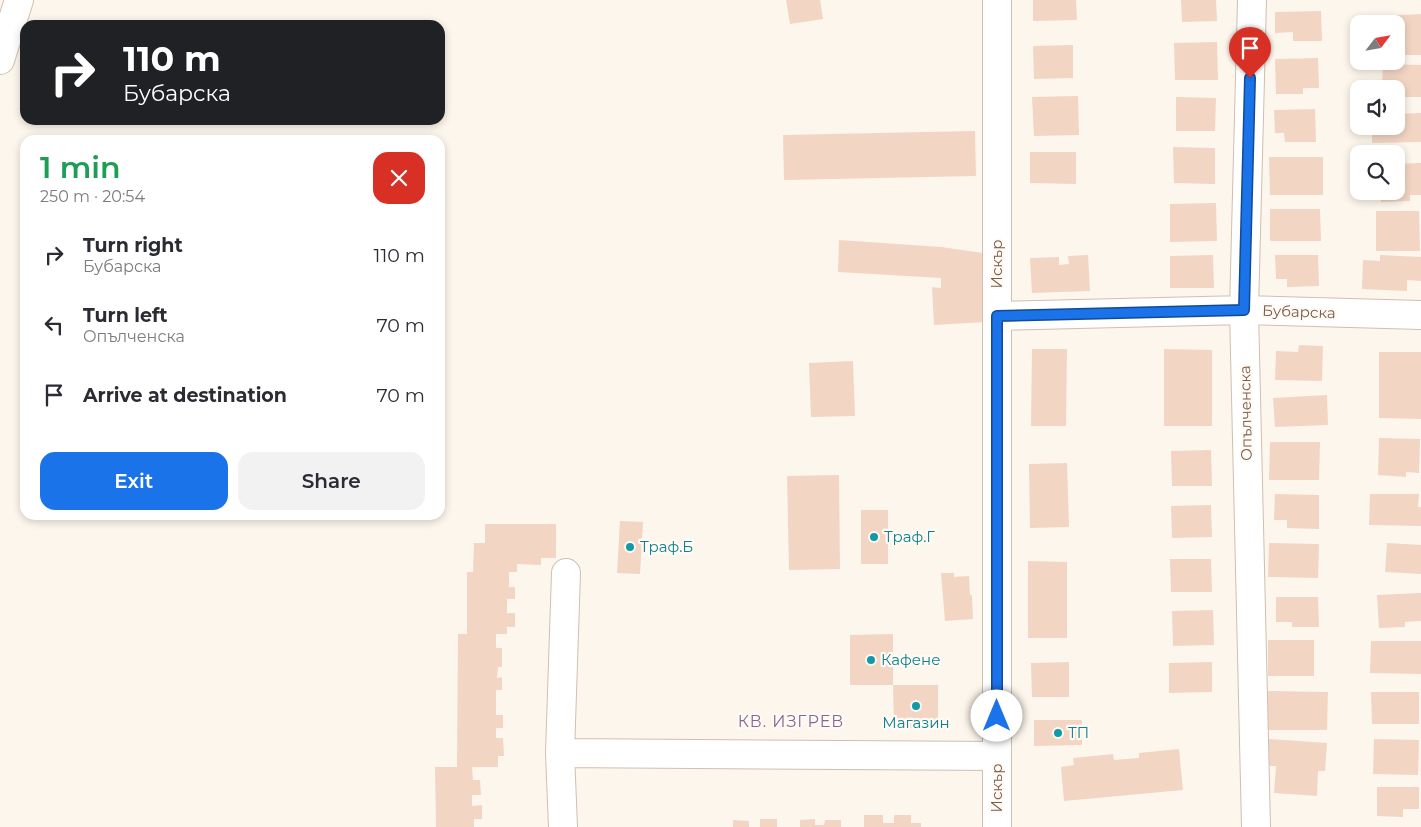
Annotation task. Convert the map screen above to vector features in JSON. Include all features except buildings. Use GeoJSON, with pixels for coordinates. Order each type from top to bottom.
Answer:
{"type":"FeatureCollection","features":[{"type":"Feature","properties":{"kind":"street"},"geometry":{"type":"LineString","coordinates":[[0,60],[19,0]]}},
{"type":"Feature","properties":{"kind":"street","name":"Искър"},"geometry":{"type":"LineString","coordinates":[[997,0],[997,827]]}},
{"type":"Feature","properties":{"kind":"street","name":"Опълченска"},"geometry":{"type":"LineString","coordinates":[[1252,0],[1244,310],[1256,827]]}},
{"type":"Feature","properties":{"kind":"street","name":"Бубарска"},"geometry":{"type":"LineString","coordinates":[[997,316],[1244,310],[1421,315]]}},
{"type":"Feature","properties":{"kind":"street"},"geometry":{"type":"LineString","coordinates":[[562,827],[560,753],[566,573]]}},
{"type":"Feature","properties":{"kind":"street"},"geometry":{"type":"LineString","coordinates":[[560,753],[997,756]]}},
{"type":"Feature","properties":{"kind":"place","name":"Траф.Г"},"geometry":{"type":"Point","coordinates":[874,537]}},
{"type":"Feature","properties":{"kind":"place","name":"Траф.Б"},"geometry":{"type":"Point","coordinates":[630,547]}},
{"type":"Feature","properties":{"kind":"place","name":"Кафене"},"geometry":{"type":"Point","coordinates":[871,660]}},
{"type":"Feature","properties":{"kind":"place","name":"Магазин"},"geometry":{"type":"Point","coordinates":[916,706]}},
{"type":"Feature","properties":{"kind":"place","name":"ТП"},"geometry":{"type":"Point","coordinates":[1058,733]}},
{"type":"Feature","properties":{"kind":"district","name":"КВ. ИЗГРЕВ"},"geometry":{"type":"Point","coordinates":[791,721]}},
{"type":"Feature","properties":{"kind":"route"},"geometry":{"type":"LineString","coordinates":[[997,716],[997,316],[1244,310],[1250,78]]}}]}
